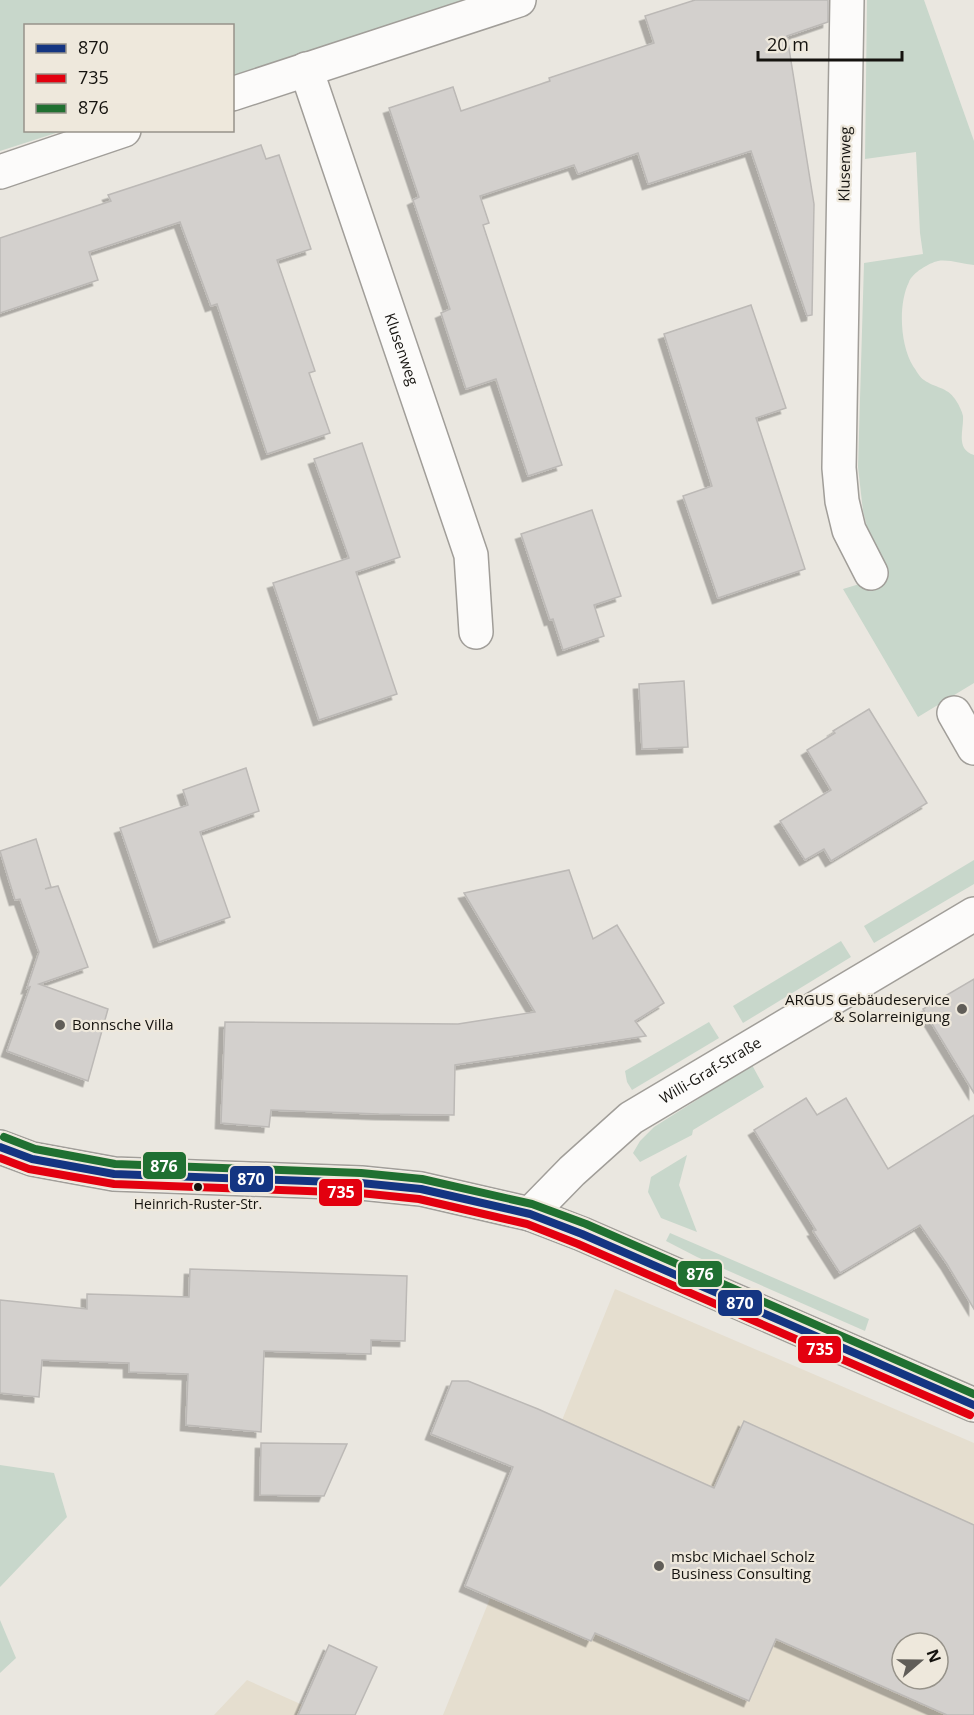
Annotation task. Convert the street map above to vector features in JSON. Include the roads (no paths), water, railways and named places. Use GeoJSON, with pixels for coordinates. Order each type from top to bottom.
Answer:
{"type":"FeatureCollection","features":[{"type":"Feature","properties":{"kind":"street"},"geometry":{"type":"LineString","coordinates":[[234,93],[519,0]]}},
{"type":"Feature","properties":{"kind":"street","name":"Klusenweg"},"geometry":{"type":"LineString","coordinates":[[848,0],[839,468],[842,501],[849,530],[871,573]]}},
{"type":"Feature","properties":{"kind":"street","name":"Klusenweg"},"geometry":{"type":"LineString","coordinates":[[306,69],[471,555],[476,632]]}},
{"type":"Feature","properties":{"kind":"street"},"geometry":{"type":"LineString","coordinates":[[0,172],[118,132]]}},
{"type":"Feature","properties":{"kind":"street"},"geometry":{"type":"LineString","coordinates":[[954,713],[974,748]]}},
{"type":"Feature","properties":{"kind":"street","name":"Willi-Graf-Straße"},"geometry":{"type":"LineString","coordinates":[[530,1214],[631,1118],[974,914]]}},
{"type":"Feature","properties":{"kind":"street"},"geometry":{"type":"LineString","coordinates":[[0,1147],[32,1159],[114,1174],[361,1183],[421,1190],[530,1214],[582,1234],[974,1405]]}},
{"type":"Feature","properties":{"kind":"place","name":"ARGUS Gebäudeservice & Solarreinigung"},"geometry":{"type":"Point","coordinates":[962,1009]}},
{"type":"Feature","properties":{"kind":"place","name":"Bonnsche Villa"},"geometry":{"type":"Point","coordinates":[60,1025]}},
{"type":"Feature","properties":{"kind":"place","name":"Heinrich-Ruster-Str."},"geometry":{"type":"Point","coordinates":[198,1187]}},
{"type":"Feature","properties":{"kind":"place","name":"msbc Michael Scholz Business Consulting"},"geometry":{"type":"Point","coordinates":[659,1566]}}]}
